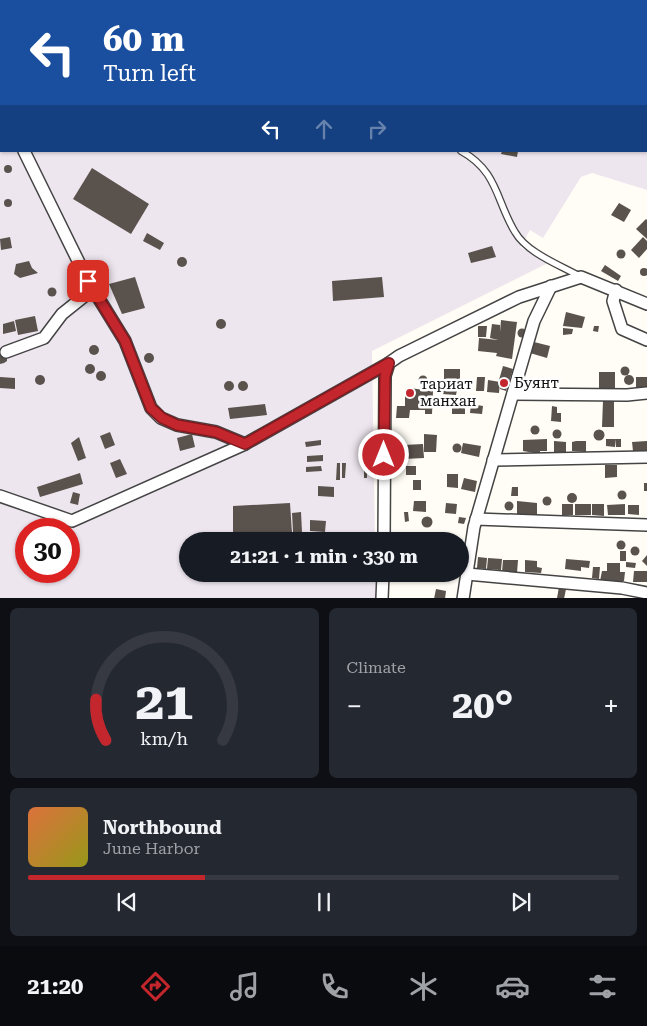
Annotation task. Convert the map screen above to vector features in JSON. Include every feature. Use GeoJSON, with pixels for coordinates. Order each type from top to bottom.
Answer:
{"type":"FeatureCollection","features":[{"type":"Feature","properties":{"kind":"street"},"geometry":{"type":"LineString","coordinates":[[24,152],[92,290],[125,341],[151,408],[162,418],[177,425],[216,432],[245,444]]}},
{"type":"Feature","properties":{"kind":"street"},"geometry":{"type":"LineString","coordinates":[[0,496],[72,521],[245,444],[389,363],[398,356],[511,302],[551,286],[581,277],[647,304]]}},
{"type":"Feature","properties":{"kind":"street"},"geometry":{"type":"LineString","coordinates":[[469,562],[476,519],[534,321],[551,286]]}},
{"type":"Feature","properties":{"kind":"street"},"geometry":{"type":"LineString","coordinates":[[6,352],[44,338],[62,314],[92,290]]}},
{"type":"Feature","properties":{"kind":"street"},"geometry":{"type":"LineString","coordinates":[[616,290],[613,301],[622,329],[647,340]]}},
{"type":"Feature","properties":{"kind":"street"},"geometry":{"type":"LineString","coordinates":[[384,532],[385,376],[389,363]]}},
{"type":"Feature","properties":{"kind":"street"},"geometry":{"type":"LineString","coordinates":[[513,394],[626,395],[647,393]]}},
{"type":"Feature","properties":{"kind":"street"},"geometry":{"type":"LineString","coordinates":[[493,460],[647,457]]}},
{"type":"Feature","properties":{"kind":"street"},"geometry":{"type":"LineString","coordinates":[[476,519],[647,525]]}},
{"type":"Feature","properties":{"kind":"street"},"geometry":{"type":"LineString","coordinates":[[469,574],[622,588],[647,593]]}},
{"type":"Feature","properties":{"kind":"street"},"geometry":{"type":"LineString","coordinates":[[382,598],[383,582]]}},
{"type":"Feature","properties":{"kind":"street"},"geometry":{"type":"LineString","coordinates":[[464,598],[466,582]]}},
{"type":"Feature","properties":{"kind":"lane"},"geometry":{"type":"LineString","coordinates":[[462,152],[483,167],[493,180],[515,232],[523,243],[581,277]]}},
{"type":"Feature","properties":{"kind":"shaded area"},"geometry":{"type":"Polygon","coordinates":[[[0,152],[647,152],[647,190],[592,173],[581,177],[543,238],[530,230],[520,247],[548,263],[372,351],[375,532],[179,532],[179,582],[376,582],[376,598],[0,598],[0,152]]]}},
{"type":"Feature","properties":{"kind":"building"},"geometry":{"type":"Polygon","coordinates":[[[502,152],[518,152],[517,157],[501,154],[502,152]]]}},
{"type":"Feature","properties":{"kind":"building"},"geometry":{"type":"Polygon","coordinates":[[[8,165],[12,169],[8,173],[4,169],[8,165]]]}},
{"type":"Feature","properties":{"kind":"building"},"geometry":{"type":"Polygon","coordinates":[[[92,168],[149,204],[131,234],[73,199],[92,168]]]}},
{"type":"Feature","properties":{"kind":"building"},"geometry":{"type":"Polygon","coordinates":[[[8,199],[12,203],[8,207],[4,203],[8,199]]]}},
{"type":"Feature","properties":{"kind":"building"},"geometry":{"type":"Polygon","coordinates":[[[619,203],[631,210],[624,222],[611,215],[619,203]]]}},
{"type":"Feature","properties":{"kind":"building"},"geometry":{"type":"Polygon","coordinates":[[[647,220],[647,239],[636,229],[647,220]]]}},
{"type":"Feature","properties":{"kind":"building"},"geometry":{"type":"Polygon","coordinates":[[[147,233],[164,243],[160,250],[143,241],[147,233]]]}},
{"type":"Feature","properties":{"kind":"building"},"geometry":{"type":"Polygon","coordinates":[[[10,237],[12,248],[1,250],[0,239],[10,237]]]}},
{"type":"Feature","properties":{"kind":"building"},"geometry":{"type":"Polygon","coordinates":[[[643,237],[647,241],[647,249],[639,258],[631,250],[643,237]]]}},
{"type":"Feature","properties":{"kind":"building"},"geometry":{"type":"Polygon","coordinates":[[[492,246],[496,257],[471,263],[468,253],[492,246]]]}},
{"type":"Feature","properties":{"kind":"building"},"geometry":{"type":"Polygon","coordinates":[[[621,250],[625,254],[621,258],[617,254],[621,250]]]}},
{"type":"Feature","properties":{"kind":"building"},"geometry":{"type":"Polygon","coordinates":[[[180,257],[184,257],[187,262],[186,266],[180,267],[177,264],[177,260],[180,257]]]}},
{"type":"Feature","properties":{"kind":"building"},"geometry":{"type":"Polygon","coordinates":[[[29,261],[32,268],[38,273],[20,278],[14,274],[16,264],[29,261]]]}},
{"type":"Feature","properties":{"kind":"building"},"geometry":{"type":"Polygon","coordinates":[[[605,265],[621,276],[618,281],[601,271],[605,265]]]}},
{"type":"Feature","properties":{"kind":"building"},"geometry":{"type":"Polygon","coordinates":[[[644,268],[648,272],[644,276],[640,272],[644,268]]]}},
{"type":"Feature","properties":{"kind":"building"},"geometry":{"type":"Polygon","coordinates":[[[135,277],[145,308],[122,314],[109,284],[135,277]]]}},
{"type":"Feature","properties":{"kind":"building"},"geometry":{"type":"Polygon","coordinates":[[[382,277],[384,297],[333,301],[332,281],[382,277]]]}},
{"type":"Feature","properties":{"kind":"building"},"geometry":{"type":"Polygon","coordinates":[[[52,288],[56,292],[52,296],[48,292],[52,288]]]}},
{"type":"Feature","properties":{"kind":"building"},"geometry":{"type":"Polygon","coordinates":[[[566,312],[585,317],[582,328],[563,326],[566,312]]]}},
{"type":"Feature","properties":{"kind":"building"},"geometry":{"type":"Polygon","coordinates":[[[35,316],[38,331],[18,335],[15,320],[35,316]]]}},
{"type":"Feature","properties":{"kind":"building"},"geometry":{"type":"Polygon","coordinates":[[[219,319],[223,319],[226,324],[225,328],[219,329],[216,326],[216,322],[219,319]]]}},
{"type":"Feature","properties":{"kind":"building"},"geometry":{"type":"Polygon","coordinates":[[[501,320],[517,322],[512,359],[496,356],[497,353],[478,351],[479,338],[498,340],[490,338],[492,324],[500,325],[500,332],[501,320]]]}},
{"type":"Feature","properties":{"kind":"building"},"geometry":{"type":"Polygon","coordinates":[[[14,321],[16,331],[3,334],[3,324],[14,321]]]}},
{"type":"Feature","properties":{"kind":"building"},"geometry":{"type":"Polygon","coordinates":[[[478,326],[487,326],[486,337],[478,337],[478,326]]]}},
{"type":"Feature","properties":{"kind":"building"},"geometry":{"type":"Polygon","coordinates":[[[594,326],[599,326],[598,332],[593,331],[594,326]]]}},
{"type":"Feature","properties":{"kind":"building"},"geometry":{"type":"Polygon","coordinates":[[[563,328],[573,329],[572,334],[563,335],[563,328]]]}},
{"type":"Feature","properties":{"kind":"building"},"geometry":{"type":"Polygon","coordinates":[[[522,329],[526,333],[522,337],[518,333],[522,329]]]}},
{"type":"Feature","properties":{"kind":"building"},"geometry":{"type":"Polygon","coordinates":[[[534,342],[550,346],[547,358],[530,353],[534,342]]]}},
{"type":"Feature","properties":{"kind":"building"},"geometry":{"type":"Polygon","coordinates":[[[92,345],[96,345],[99,350],[98,354],[92,355],[89,352],[89,348],[92,345]]]}},
{"type":"Feature","properties":{"kind":"building"},"geometry":{"type":"Polygon","coordinates":[[[0,350],[3,350],[7,361],[0,364],[0,350]]]}},
{"type":"Feature","properties":{"kind":"building"},"geometry":{"type":"Polygon","coordinates":[[[147,353],[151,353],[154,358],[153,362],[147,363],[144,360],[144,356],[147,353]]]}},
{"type":"Feature","properties":{"kind":"building"},"geometry":{"type":"Polygon","coordinates":[[[88,364],[92,364],[95,369],[94,373],[88,374],[85,371],[85,367],[88,364]]]}},
{"type":"Feature","properties":{"kind":"building"},"geometry":{"type":"Polygon","coordinates":[[[503,366],[513,369],[506,391],[500,389],[503,381],[499,380],[503,366]]]}},
{"type":"Feature","properties":{"kind":"building"},"geometry":{"type":"Polygon","coordinates":[[[625,367],[629,371],[625,375],[621,371],[625,367]]]}},
{"type":"Feature","properties":{"kind":"building"},"geometry":{"type":"Polygon","coordinates":[[[444,369],[460,369],[460,380],[469,380],[468,390],[457,390],[456,395],[442,394],[444,382],[453,383],[454,380],[444,379],[444,369]]]}},
{"type":"Feature","properties":{"kind":"building"},"geometry":{"type":"Polygon","coordinates":[[[99,371],[103,371],[106,376],[105,380],[99,381],[96,378],[96,374],[99,371]]]}},
{"type":"Feature","properties":{"kind":"building"},"geometry":{"type":"Polygon","coordinates":[[[599,372],[615,372],[615,389],[599,389],[599,372]]]}},
{"type":"Feature","properties":{"kind":"building"},"geometry":{"type":"Polygon","coordinates":[[[38,375],[42,375],[45,380],[44,384],[38,385],[35,382],[35,378],[38,375]]]}},
{"type":"Feature","properties":{"kind":"building"},"geometry":{"type":"Polygon","coordinates":[[[423,375],[428,380],[423,385],[418,380],[423,375]]]}},
{"type":"Feature","properties":{"kind":"building"},"geometry":{"type":"Polygon","coordinates":[[[629,375],[634,380],[629,385],[624,380],[629,375]]]}},
{"type":"Feature","properties":{"kind":"building"},"geometry":{"type":"Polygon","coordinates":[[[0,377],[15,378],[15,389],[0,388],[0,377]]]}},
{"type":"Feature","properties":{"kind":"building"},"geometry":{"type":"Polygon","coordinates":[[[477,377],[485,377],[484,391],[476,391],[477,377]]]}},
{"type":"Feature","properties":{"kind":"building"},"geometry":{"type":"Polygon","coordinates":[[[636,377],[647,377],[647,389],[636,389],[636,377]]]}},
{"type":"Feature","properties":{"kind":"building"},"geometry":{"type":"Polygon","coordinates":[[[488,380],[500,382],[499,393],[487,392],[488,380]]]}},
{"type":"Feature","properties":{"kind":"building"},"geometry":{"type":"Polygon","coordinates":[[[227,381],[231,381],[234,386],[233,390],[227,391],[224,388],[224,384],[227,381]]]}},
{"type":"Feature","properties":{"kind":"building"},"geometry":{"type":"Polygon","coordinates":[[[241,381],[245,381],[248,386],[247,390],[241,391],[238,388],[238,384],[241,381]]]}},
{"type":"Feature","properties":{"kind":"building"},"geometry":{"type":"Polygon","coordinates":[[[409,388],[433,391],[432,414],[425,414],[425,410],[410,410],[409,418],[396,418],[397,406],[405,406],[405,391],[409,391],[409,388]]]}},
{"type":"Feature","properties":{"kind":"building"},"geometry":{"type":"Polygon","coordinates":[[[603,401],[614,401],[614,427],[602,427],[603,401]]]}},
{"type":"Feature","properties":{"kind":"building"},"geometry":{"type":"Polygon","coordinates":[[[265,404],[267,415],[230,419],[228,408],[265,404]]]}},
{"type":"Feature","properties":{"kind":"building"},"geometry":{"type":"Polygon","coordinates":[[[471,404],[483,406],[482,414],[470,413],[471,404]]]}},
{"type":"Feature","properties":{"kind":"building"},"geometry":{"type":"Polygon","coordinates":[[[452,406],[465,407],[465,414],[452,414],[452,406]]]}},
{"type":"Feature","properties":{"kind":"building"},"geometry":{"type":"Polygon","coordinates":[[[552,406],[557,407],[557,413],[561,413],[561,422],[551,421],[552,406]]]}},
{"type":"Feature","properties":{"kind":"building"},"geometry":{"type":"Polygon","coordinates":[[[535,425],[540,430],[535,435],[530,430],[535,425]]]}},
{"type":"Feature","properties":{"kind":"building"},"geometry":{"type":"Polygon","coordinates":[[[557,429],[562,434],[557,439],[552,434],[557,429]]]}},
{"type":"Feature","properties":{"kind":"building"},"geometry":{"type":"Polygon","coordinates":[[[597,430],[601,430],[604,435],[603,439],[597,440],[594,437],[594,433],[597,430]]]}},
{"type":"Feature","properties":{"kind":"building"},"geometry":{"type":"Polygon","coordinates":[[[110,432],[115,445],[105,449],[100,436],[110,432]]]}},
{"type":"Feature","properties":{"kind":"building"},"geometry":{"type":"Polygon","coordinates":[[[192,434],[195,447],[180,451],[177,438],[192,434]]]}},
{"type":"Feature","properties":{"kind":"building"},"geometry":{"type":"Polygon","coordinates":[[[424,434],[437,435],[436,452],[424,452],[424,434]]]}},
{"type":"Feature","properties":{"kind":"building"},"geometry":{"type":"Polygon","coordinates":[[[79,437],[86,458],[78,461],[71,443],[79,437]]]}},
{"type":"Feature","properties":{"kind":"building"},"geometry":{"type":"Polygon","coordinates":[[[547,439],[547,451],[540,451],[540,454],[523,451],[523,440],[547,439]]]}},
{"type":"Feature","properties":{"kind":"building"},"geometry":{"type":"Polygon","coordinates":[[[606,439],[616,439],[615,447],[606,446],[606,439]]]}},
{"type":"Feature","properties":{"kind":"building"},"geometry":{"type":"Polygon","coordinates":[[[616,439],[621,439],[621,447],[616,447],[616,439]]]}},
{"type":"Feature","properties":{"kind":"building"},"geometry":{"type":"Polygon","coordinates":[[[321,440],[321,445],[306,447],[305,442],[321,440]]]}},
{"type":"Feature","properties":{"kind":"building"},"geometry":{"type":"Polygon","coordinates":[[[554,441],[566,442],[566,453],[554,453],[554,441]]]}},
{"type":"Feature","properties":{"kind":"building"},"geometry":{"type":"Polygon","coordinates":[[[586,441],[586,452],[572,451],[572,442],[586,441]]]}},
{"type":"Feature","properties":{"kind":"building"},"geometry":{"type":"Polygon","coordinates":[[[647,441],[647,451],[633,451],[632,442],[647,441]]]}},
{"type":"Feature","properties":{"kind":"building"},"geometry":{"type":"Polygon","coordinates":[[[457,443],[462,448],[457,453],[452,448],[457,443]]]}},
{"type":"Feature","properties":{"kind":"building"},"geometry":{"type":"Polygon","coordinates":[[[463,443],[481,446],[479,457],[461,453],[463,443]]]}},
{"type":"Feature","properties":{"kind":"building"},"geometry":{"type":"Polygon","coordinates":[[[423,444],[424,458],[404,459],[404,445],[423,444]]]}},
{"type":"Feature","properties":{"kind":"building"},"geometry":{"type":"Polygon","coordinates":[[[323,455],[323,461],[307,462],[307,456],[323,455]]]}},
{"type":"Feature","properties":{"kind":"building"},"geometry":{"type":"Polygon","coordinates":[[[120,459],[127,474],[116,478],[110,463],[120,459]]]}},
{"type":"Feature","properties":{"kind":"building"},"geometry":{"type":"Polygon","coordinates":[[[364,461],[367,461],[367,478],[364,478],[364,461]]]}},
{"type":"Feature","properties":{"kind":"building"},"geometry":{"type":"Polygon","coordinates":[[[337,463],[340,463],[340,480],[336,480],[337,463]]]}},
{"type":"Feature","properties":{"kind":"building"},"geometry":{"type":"Polygon","coordinates":[[[342,463],[346,463],[345,478],[342,478],[342,463]]]}},
{"type":"Feature","properties":{"kind":"building"},"geometry":{"type":"Polygon","coordinates":[[[605,465],[617,465],[617,477],[605,478],[605,465]]]}},
{"type":"Feature","properties":{"kind":"building"},"geometry":{"type":"Polygon","coordinates":[[[321,466],[322,471],[306,472],[306,467],[321,466]]]}},
{"type":"Feature","properties":{"kind":"building"},"geometry":{"type":"Polygon","coordinates":[[[406,466],[416,466],[416,475],[406,475],[406,466]]]}},
{"type":"Feature","properties":{"kind":"building"},"geometry":{"type":"Polygon","coordinates":[[[80,473],[83,484],[40,497],[37,487],[80,473]]]}},
{"type":"Feature","properties":{"kind":"building"},"geometry":{"type":"Polygon","coordinates":[[[447,474],[458,474],[458,488],[447,487],[447,474]]]}},
{"type":"Feature","properties":{"kind":"building"},"geometry":{"type":"Polygon","coordinates":[[[464,478],[477,481],[475,492],[461,489],[464,478]]]}},
{"type":"Feature","properties":{"kind":"building"},"geometry":{"type":"Polygon","coordinates":[[[413,480],[421,480],[421,490],[413,490],[413,480]]]}},
{"type":"Feature","properties":{"kind":"building"},"geometry":{"type":"Polygon","coordinates":[[[644,483],[647,483],[647,491],[644,491],[644,483]]]}},
{"type":"Feature","properties":{"kind":"building"},"geometry":{"type":"Polygon","coordinates":[[[318,486],[334,487],[334,497],[318,496],[318,486]]]}},
{"type":"Feature","properties":{"kind":"building"},"geometry":{"type":"Polygon","coordinates":[[[512,487],[518,487],[518,496],[511,496],[512,487]]]}},
{"type":"Feature","properties":{"kind":"building"},"geometry":{"type":"Polygon","coordinates":[[[622,490],[627,495],[622,500],[617,495],[622,490]]]}},
{"type":"Feature","properties":{"kind":"building"},"geometry":{"type":"Polygon","coordinates":[[[73,492],[80,494],[78,505],[70,503],[73,492]]]}},
{"type":"Feature","properties":{"kind":"building"},"geometry":{"type":"Polygon","coordinates":[[[570,493],[574,493],[577,498],[576,502],[570,503],[567,500],[567,496],[570,493]]]}},
{"type":"Feature","properties":{"kind":"building"},"geometry":{"type":"Polygon","coordinates":[[[547,496],[552,501],[547,506],[542,501],[547,496]]]}},
{"type":"Feature","properties":{"kind":"building"},"geometry":{"type":"Polygon","coordinates":[[[414,501],[426,501],[426,512],[413,511],[414,501]]]}},
{"type":"Feature","properties":{"kind":"building"},"geometry":{"type":"Polygon","coordinates":[[[517,501],[537,503],[537,515],[517,516],[517,501]]]}},
{"type":"Feature","properties":{"kind":"building"},"geometry":{"type":"Polygon","coordinates":[[[509,502],[513,506],[509,510],[505,506],[509,502]]]}},
{"type":"Feature","properties":{"kind":"building"},"geometry":{"type":"Polygon","coordinates":[[[290,503],[292,532],[233,532],[233,506],[290,503]]]}},
{"type":"Feature","properties":{"kind":"building"},"geometry":{"type":"Polygon","coordinates":[[[446,503],[457,504],[456,514],[445,513],[446,503]]]}},
{"type":"Feature","properties":{"kind":"building"},"geometry":{"type":"Polygon","coordinates":[[[562,504],[573,504],[573,515],[562,515],[562,504]]]}},
{"type":"Feature","properties":{"kind":"building"},"geometry":{"type":"Polygon","coordinates":[[[575,504],[591,504],[591,515],[575,515],[575,504]]]}},
{"type":"Feature","properties":{"kind":"building"},"geometry":{"type":"Polygon","coordinates":[[[592,504],[604,504],[604,516],[592,515],[592,504]]]}},
{"type":"Feature","properties":{"kind":"building"},"geometry":{"type":"Polygon","coordinates":[[[625,504],[625,515],[608,515],[607,505],[625,504]]]}},
{"type":"Feature","properties":{"kind":"building"},"geometry":{"type":"Polygon","coordinates":[[[628,505],[639,505],[639,515],[628,514],[628,505]]]}},
{"type":"Feature","properties":{"kind":"building"},"geometry":{"type":"Polygon","coordinates":[[[301,512],[302,532],[293,532],[292,513],[301,512]]]}},
{"type":"Feature","properties":{"kind":"building"},"geometry":{"type":"Polygon","coordinates":[[[404,512],[408,512],[409,521],[405,522],[404,512]]]}},
{"type":"Feature","properties":{"kind":"building"},"geometry":{"type":"Polygon","coordinates":[[[427,516],[433,522],[427,528],[421,522],[427,516]]]}},
{"type":"Feature","properties":{"kind":"building"},"geometry":{"type":"Polygon","coordinates":[[[459,517],[466,518],[464,524],[458,523],[459,517]]]}},
{"type":"Feature","properties":{"kind":"building"},"geometry":{"type":"Polygon","coordinates":[[[310,520],[326,521],[325,532],[310,531],[310,520]]]}},
{"type":"Feature","properties":{"kind":"building"},"geometry":{"type":"Polygon","coordinates":[[[621,540],[626,545],[621,550],[616,545],[621,540]]]}},
{"type":"Feature","properties":{"kind":"building"},"geometry":{"type":"Polygon","coordinates":[[[635,547],[639,551],[635,555],[631,551],[635,547]]]}},
{"type":"Feature","properties":{"kind":"building"},"geometry":{"type":"Polygon","coordinates":[[[620,551],[626,551],[626,561],[620,561],[620,551]]]}},
{"type":"Feature","properties":{"kind":"building"},"geometry":{"type":"Polygon","coordinates":[[[647,555],[647,566],[642,561],[647,555]]]}},
{"type":"Feature","properties":{"kind":"building"},"geometry":{"type":"Polygon","coordinates":[[[478,557],[487,558],[486,569],[477,568],[478,557]]]}},
{"type":"Feature","properties":{"kind":"building"},"geometry":{"type":"Polygon","coordinates":[[[488,558],[502,559],[501,570],[487,569],[488,558]]]}},
{"type":"Feature","properties":{"kind":"building"},"geometry":{"type":"Polygon","coordinates":[[[566,559],[590,561],[589,568],[581,567],[581,571],[565,569],[566,559]]]}},
{"type":"Feature","properties":{"kind":"building"},"geometry":{"type":"Polygon","coordinates":[[[503,560],[518,560],[517,573],[502,572],[503,560]]]}},
{"type":"Feature","properties":{"kind":"building"},"geometry":{"type":"Polygon","coordinates":[[[525,560],[537,561],[537,567],[542,568],[541,573],[525,572],[525,560]]]}},
{"type":"Feature","properties":{"kind":"building"},"geometry":{"type":"Polygon","coordinates":[[[626,562],[636,563],[635,568],[626,567],[626,562]]]}},
{"type":"Feature","properties":{"kind":"building"},"geometry":{"type":"Polygon","coordinates":[[[607,563],[620,563],[620,572],[625,572],[624,581],[600,581],[602,571],[607,571],[607,563]]]}},
{"type":"Feature","properties":{"kind":"building"},"geometry":{"type":"Polygon","coordinates":[[[593,567],[600,567],[599,579],[592,578],[593,567]]]}},
{"type":"Feature","properties":{"kind":"building"},"geometry":{"type":"Polygon","coordinates":[[[634,571],[647,571],[647,582],[633,582],[634,571]]]}},
{"type":"Feature","properties":{"kind":"building"},"geometry":{"type":"Polygon","coordinates":[[[559,587],[566,589],[564,598],[557,598],[559,587]]]}},
{"type":"Feature","properties":{"kind":"building"},"geometry":{"type":"Polygon","coordinates":[[[436,589],[446,591],[445,598],[434,598],[436,589]]]}},
{"type":"Feature","properties":{"kind":"place","name":"Буянт"},"geometry":{"type":"Point","coordinates":[504,383]}},
{"type":"Feature","properties":{"kind":"place","name":"тариат манхан"},"geometry":{"type":"Point","coordinates":[410,393]}},
{"type":"Feature","properties":{"kind":"route"},"geometry":{"type":"LineString","coordinates":[[88,281],[125,341],[151,408],[162,418],[177,425],[216,432],[245,444],[389,363],[385,376],[384,455]]}}]}
